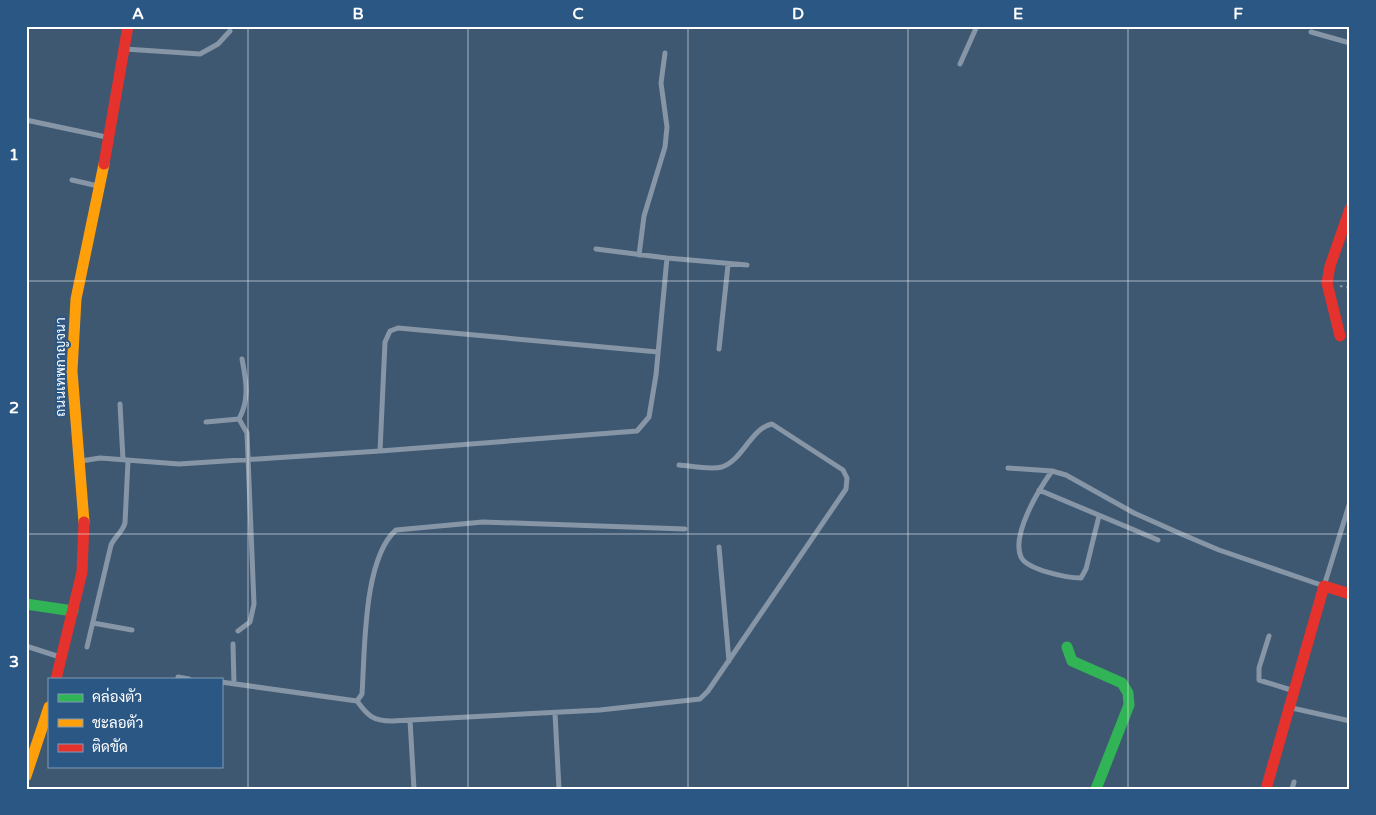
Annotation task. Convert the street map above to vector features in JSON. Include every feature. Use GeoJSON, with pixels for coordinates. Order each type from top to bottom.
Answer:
{"type":"FeatureCollection","features":[{"type":"Feature","properties":{"kind":"street","name":"ถนนเทพกาญจนา"},"geometry":{"type":"LineString","coordinates":[[56,678],[82,572],[84,519],[80,461],[76,441],[72,336],[81,268],[109,138],[128,26]]}},
{"type":"Feature","properties":{"kind":"street"},"geometry":{"type":"LineString","coordinates":[[1340,336],[1327,283],[1330,266],[1350,208]]}},
{"type":"Feature","properties":{"kind":"street"},"geometry":{"type":"LineString","coordinates":[[1266,789],[1292,690],[1324,586],[1350,594]]}},
{"type":"Feature","properties":{"kind":"street"},"geometry":{"type":"LineString","coordinates":[[26,604],[73,612]]}},
{"type":"Feature","properties":{"kind":"street"},"geometry":{"type":"LineString","coordinates":[[1067,647],[1072,661],[1122,683],[1128,693],[1129,705],[1096,789]]}},
{"type":"Feature","properties":{"kind":"street"},"geometry":{"type":"LineString","coordinates":[[26,776],[48,710]]}},
{"type":"Feature","properties":{"kind":"lane"},"geometry":{"type":"LineString","coordinates":[[960,64],[976,26]]}},
{"type":"Feature","properties":{"kind":"lane"},"geometry":{"type":"LineString","coordinates":[[124,49],[200,54],[218,44],[230,31]]}},
{"type":"Feature","properties":{"kind":"lane"},"geometry":{"type":"LineString","coordinates":[[1311,32],[1350,43]]}},
{"type":"Feature","properties":{"kind":"lane"},"geometry":{"type":"LineString","coordinates":[[639,255],[644,216],[665,147],[667,127],[661,83],[665,53]]}},
{"type":"Feature","properties":{"kind":"lane"},"geometry":{"type":"LineString","coordinates":[[26,120],[109,138]]}},
{"type":"Feature","properties":{"kind":"lane"},"geometry":{"type":"LineString","coordinates":[[72,180],[99,186]]}},
{"type":"Feature","properties":{"kind":"lane"},"geometry":{"type":"LineString","coordinates":[[596,249],[728,265],[747,265]]}},
{"type":"Feature","properties":{"kind":"lane"},"geometry":{"type":"LineString","coordinates":[[80,461],[100,458],[179,464],[637,431],[649,417],[658,352],[667,258]]}},
{"type":"Feature","properties":{"kind":"lane"},"geometry":{"type":"LineString","coordinates":[[719,349],[728,265]]}},
{"type":"Feature","properties":{"kind":"lane"},"geometry":{"type":"LineString","coordinates":[[380,451],[385,342],[390,331],[398,328],[658,352]]}},
{"type":"Feature","properties":{"kind":"lane"},"geometry":{"type":"LineString","coordinates":[[239,418],[244,410],[248,389],[242,359]]}},
{"type":"Feature","properties":{"kind":"lane"},"geometry":{"type":"LineString","coordinates":[[87,647],[111,545],[114,539],[123,532],[125,523],[125,460],[120,404]]}},
{"type":"Feature","properties":{"kind":"lane"},"geometry":{"type":"LineString","coordinates":[[206,422],[239,418]]}},
{"type":"Feature","properties":{"kind":"lane"},"geometry":{"type":"LineString","coordinates":[[238,630],[250,622],[254,604],[247,433],[239,418]]}},
{"type":"Feature","properties":{"kind":"lane"},"geometry":{"type":"LineString","coordinates":[[222,682],[357,701],[368,717],[378,721],[555,713],[686,702],[700,699],[708,692],[846,489],[847,478],[843,470],[772,424],[765,426],[736,458],[723,467],[679,465]]}},
{"type":"Feature","properties":{"kind":"lane"},"geometry":{"type":"LineString","coordinates":[[1008,468],[1052,472],[1078,481],[1134,513],[1187,536],[1324,586],[1350,502]]}},
{"type":"Feature","properties":{"kind":"lane"},"geometry":{"type":"LineString","coordinates":[[1052,472],[1038,490],[1021,536],[1021,559],[1029,567],[1072,578],[1082,578],[1099,516]]}},
{"type":"Feature","properties":{"kind":"lane"},"geometry":{"type":"LineString","coordinates":[[1038,490],[1158,540]]}},
{"type":"Feature","properties":{"kind":"lane"},"geometry":{"type":"LineString","coordinates":[[357,701],[362,694],[375,565],[388,537],[396,530],[483,522],[685,529]]}},
{"type":"Feature","properties":{"kind":"lane"},"geometry":{"type":"LineString","coordinates":[[719,547],[729,661]]}},
{"type":"Feature","properties":{"kind":"lane"},"geometry":{"type":"LineString","coordinates":[[93,622],[132,630]]}},
{"type":"Feature","properties":{"kind":"lane"},"geometry":{"type":"LineString","coordinates":[[1269,636],[1259,668],[1259,680],[1292,690]]}},
{"type":"Feature","properties":{"kind":"lane"},"geometry":{"type":"LineString","coordinates":[[233,644],[234,684]]}},
{"type":"Feature","properties":{"kind":"lane"},"geometry":{"type":"LineString","coordinates":[[26,646],[61,657]]}},
{"type":"Feature","properties":{"kind":"lane"},"geometry":{"type":"LineString","coordinates":[[1288,707],[1350,721]]}},
{"type":"Feature","properties":{"kind":"lane"},"geometry":{"type":"LineString","coordinates":[[555,713],[559,789]]}},
{"type":"Feature","properties":{"kind":"lane"},"geometry":{"type":"LineString","coordinates":[[410,720],[414,789]]}},
{"type":"Feature","properties":{"kind":"lane"},"geometry":{"type":"LineString","coordinates":[[1292,789],[1294,782]]}},
{"type":"Feature","properties":{"kind":"traffic: fast"},"geometry":{"type":"LineString","coordinates":[[26,604],[73,611]]}},
{"type":"Feature","properties":{"kind":"traffic: fast"},"geometry":{"type":"LineString","coordinates":[[1067,647],[1072,661],[1122,683],[1128,693],[1129,705],[1096,789]]}},
{"type":"Feature","properties":{"kind":"traffic: slow"},"geometry":{"type":"LineString","coordinates":[[84,522],[72,371],[76,299],[104,164]]}},
{"type":"Feature","properties":{"kind":"traffic: slow"},"geometry":{"type":"LineString","coordinates":[[26,776],[48,710]]}},
{"type":"Feature","properties":{"kind":"traffic: jam"},"geometry":{"type":"LineString","coordinates":[[104,164],[128,26]]}},
{"type":"Feature","properties":{"kind":"traffic: jam"},"geometry":{"type":"LineString","coordinates":[[1340,336],[1327,283],[1330,266],[1350,209]]}},
{"type":"Feature","properties":{"kind":"traffic: jam"},"geometry":{"type":"LineString","coordinates":[[56,678],[82,572],[84,522]]}},
{"type":"Feature","properties":{"kind":"traffic: jam"},"geometry":{"type":"LineString","coordinates":[[1266,789],[1324,586],[1350,594]]}}]}
